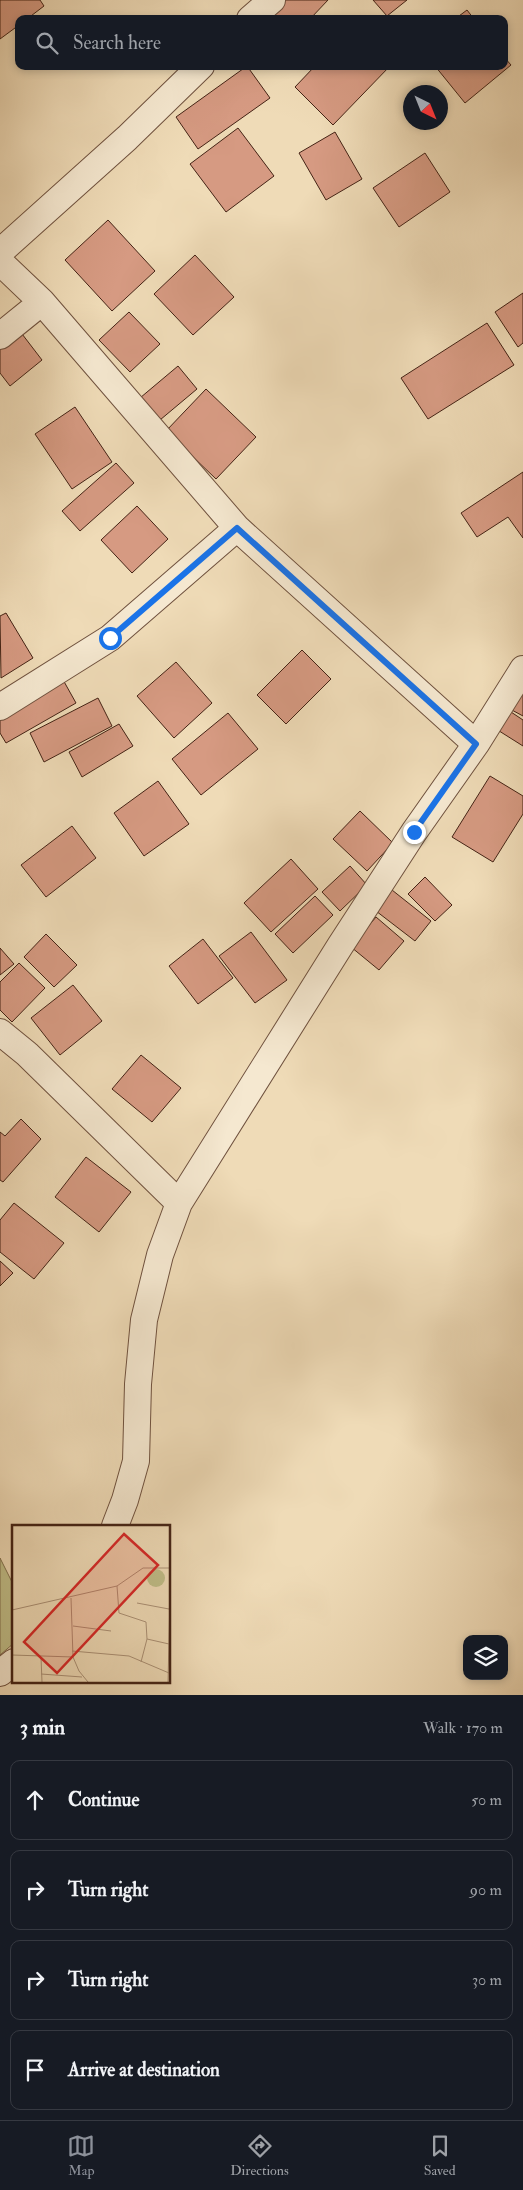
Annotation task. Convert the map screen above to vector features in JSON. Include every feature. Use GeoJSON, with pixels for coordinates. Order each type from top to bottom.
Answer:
{"type":"FeatureCollection","features":[{"type":"Feature","properties":{"kind":"street"},"geometry":{"type":"LineString","coordinates":[[0,252],[127,138],[197,70]]}},
{"type":"Feature","properties":{"kind":"street"},"geometry":{"type":"LineString","coordinates":[[0,262],[42,302],[237,528],[476,744]]}},
{"type":"Feature","properties":{"kind":"street"},"geometry":{"type":"LineString","coordinates":[[0,336],[42,302]]}},
{"type":"Feature","properties":{"kind":"street"},"geometry":{"type":"LineString","coordinates":[[0,707],[110,638],[237,528]]}},
{"type":"Feature","properties":{"kind":"street"},"geometry":{"type":"LineString","coordinates":[[115,1525],[136,1462],[138,1384],[144,1320],[160,1255],[179,1203],[340,946],[414,832],[476,744],[523,669]]}},
{"type":"Feature","properties":{"kind":"street"},"geometry":{"type":"LineString","coordinates":[[0,1032],[27,1054],[179,1203]]}},
{"type":"Feature","properties":{"kind":"street"},"geometry":{"type":"LineString","coordinates":[[0,1673],[12,1664]]}},
{"type":"Feature","properties":{"kind":"shaded area"},"geometry":{"type":"Polygon","coordinates":[[[0,1558],[12,1582],[12,1645],[0,1655],[0,1558]]]}},
{"type":"Feature","properties":{"kind":"building"},"geometry":{"type":"Polygon","coordinates":[[[0,0],[40,0],[44,6],[32,15],[15,15],[15,28],[0,39],[0,0]]]}},
{"type":"Feature","properties":{"kind":"building"},"geometry":{"type":"Polygon","coordinates":[[[283,0],[328,0],[314,15],[269,14],[283,0]]]}},
{"type":"Feature","properties":{"kind":"building"},"geometry":{"type":"Polygon","coordinates":[[[373,0],[407,0],[388,15],[373,0]]]}},
{"type":"Feature","properties":{"kind":"building"},"geometry":{"type":"Polygon","coordinates":[[[467,10],[471,15],[460,15],[467,10]]]}},
{"type":"Feature","properties":{"kind":"building"},"geometry":{"type":"Polygon","coordinates":[[[241,70],[250,70],[270,98],[198,149],[176,117],[241,70]]]}},
{"type":"Feature","properties":{"kind":"building"},"geometry":{"type":"Polygon","coordinates":[[[311,70],[386,70],[333,125],[295,87],[311,70]]]}},
{"type":"Feature","properties":{"kind":"building"},"geometry":{"type":"Polygon","coordinates":[[[438,70],[505,70],[465,103],[438,70]]]}},
{"type":"Feature","properties":{"kind":"building"},"geometry":{"type":"Polygon","coordinates":[[[238,128],[274,176],[226,212],[190,164],[238,128]]]}},
{"type":"Feature","properties":{"kind":"building"},"geometry":{"type":"Polygon","coordinates":[[[335,132],[362,179],[326,200],[299,153],[335,132]]]}},
{"type":"Feature","properties":{"kind":"building"},"geometry":{"type":"Polygon","coordinates":[[[425,153],[450,192],[399,227],[373,188],[425,153]]]}},
{"type":"Feature","properties":{"kind":"building"},"geometry":{"type":"Polygon","coordinates":[[[108,220],[155,271],[112,311],[65,260],[108,220]]]}},
{"type":"Feature","properties":{"kind":"building"},"geometry":{"type":"Polygon","coordinates":[[[195,255],[234,297],[193,335],[154,294],[195,255]]]}},
{"type":"Feature","properties":{"kind":"building"},"geometry":{"type":"Polygon","coordinates":[[[523,293],[523,343],[518,347],[495,312],[523,293]]]}},
{"type":"Feature","properties":{"kind":"building"},"geometry":{"type":"Polygon","coordinates":[[[129,312],[160,344],[130,372],[99,340],[129,312]]]}},
{"type":"Feature","properties":{"kind":"building"},"geometry":{"type":"Polygon","coordinates":[[[487,323],[514,365],[428,419],[401,378],[487,323]]]}},
{"type":"Feature","properties":{"kind":"building"},"geometry":{"type":"Polygon","coordinates":[[[19,330],[42,360],[10,386],[0,373],[0,344],[19,330]]]}},
{"type":"Feature","properties":{"kind":"building"},"geometry":{"type":"Polygon","coordinates":[[[178,366],[197,389],[154,425],[134,403],[178,366]]]}},
{"type":"Feature","properties":{"kind":"building"},"geometry":{"type":"Polygon","coordinates":[[[206,389],[256,437],[216,479],[166,431],[206,389]]]}},
{"type":"Feature","properties":{"kind":"building"},"geometry":{"type":"Polygon","coordinates":[[[75,407],[112,462],[72,489],[35,434],[75,407]]]}},
{"type":"Feature","properties":{"kind":"building"},"geometry":{"type":"Polygon","coordinates":[[[116,463],[134,483],[80,531],[62,511],[116,463]]]}},
{"type":"Feature","properties":{"kind":"building"},"geometry":{"type":"Polygon","coordinates":[[[523,472],[523,538],[508,517],[477,537],[461,513],[523,472]]]}},
{"type":"Feature","properties":{"kind":"building"},"geometry":{"type":"Polygon","coordinates":[[[137,506],[168,539],[132,573],[101,540],[137,506]]]}},
{"type":"Feature","properties":{"kind":"building"},"geometry":{"type":"Polygon","coordinates":[[[6,613],[33,658],[1,678],[0,616],[6,613]]]}},
{"type":"Feature","properties":{"kind":"building"},"geometry":{"type":"Polygon","coordinates":[[[302,650],[331,679],[286,724],[257,695],[302,650]]]}},
{"type":"Feature","properties":{"kind":"building"},"geometry":{"type":"Polygon","coordinates":[[[176,662],[212,703],[174,738],[137,696],[176,662]]]}},
{"type":"Feature","properties":{"kind":"building"},"geometry":{"type":"Polygon","coordinates":[[[62,678],[76,703],[6,743],[0,733],[0,713],[62,678]]]}},
{"type":"Feature","properties":{"kind":"building"},"geometry":{"type":"Polygon","coordinates":[[[523,684],[523,716],[510,709],[523,684]]]}},
{"type":"Feature","properties":{"kind":"building"},"geometry":{"type":"Polygon","coordinates":[[[98,698],[112,726],[44,762],[30,733],[98,698]]]}},
{"type":"Feature","properties":{"kind":"building"},"geometry":{"type":"Polygon","coordinates":[[[508,710],[523,720],[523,746],[496,729],[508,710]]]}},
{"type":"Feature","properties":{"kind":"building"},"geometry":{"type":"Polygon","coordinates":[[[228,713],[258,749],[201,795],[172,759],[228,713]]]}},
{"type":"Feature","properties":{"kind":"building"},"geometry":{"type":"Polygon","coordinates":[[[119,724],[133,746],[82,777],[69,752],[119,724]]]}},
{"type":"Feature","properties":{"kind":"building"},"geometry":{"type":"Polygon","coordinates":[[[490,776],[523,796],[523,814],[493,862],[452,837],[490,776]]]}},
{"type":"Feature","properties":{"kind":"building"},"geometry":{"type":"Polygon","coordinates":[[[158,781],[189,824],[144,856],[114,813],[158,781]]]}},
{"type":"Feature","properties":{"kind":"building"},"geometry":{"type":"Polygon","coordinates":[[[360,811],[393,843],[367,871],[333,839],[360,811]]]}},
{"type":"Feature","properties":{"kind":"building"},"geometry":{"type":"Polygon","coordinates":[[[72,826],[96,858],[46,897],[21,865],[72,826]]]}},
{"type":"Feature","properties":{"kind":"building"},"geometry":{"type":"Polygon","coordinates":[[[291,859],[318,889],[271,932],[244,903],[291,859]]]}},
{"type":"Feature","properties":{"kind":"building"},"geometry":{"type":"Polygon","coordinates":[[[350,866],[367,885],[340,911],[322,892],[350,866]]]}},
{"type":"Feature","properties":{"kind":"building"},"geometry":{"type":"Polygon","coordinates":[[[425,877],[452,905],[435,921],[408,894],[425,877]]]}},
{"type":"Feature","properties":{"kind":"building"},"geometry":{"type":"Polygon","coordinates":[[[392,890],[431,921],[415,941],[376,911],[392,890]]]}},
{"type":"Feature","properties":{"kind":"building"},"geometry":{"type":"Polygon","coordinates":[[[315,896],[333,915],[293,953],[275,934],[315,896]]]}},
{"type":"Feature","properties":{"kind":"building"},"geometry":{"type":"Polygon","coordinates":[[[376,917],[404,941],[379,970],[351,947],[376,917]]]}},
{"type":"Feature","properties":{"kind":"building"},"geometry":{"type":"Polygon","coordinates":[[[251,932],[287,980],[255,1003],[219,956],[251,932]]]}},
{"type":"Feature","properties":{"kind":"building"},"geometry":{"type":"Polygon","coordinates":[[[46,934],[77,965],[54,987],[24,957],[46,934]]]}},
{"type":"Feature","properties":{"kind":"building"},"geometry":{"type":"Polygon","coordinates":[[[203,939],[233,978],[198,1004],[169,966],[203,939]]]}},
{"type":"Feature","properties":{"kind":"building"},"geometry":{"type":"Polygon","coordinates":[[[0,948],[14,964],[0,975],[0,948]]]}},
{"type":"Feature","properties":{"kind":"building"},"geometry":{"type":"Polygon","coordinates":[[[19,963],[45,988],[12,1022],[0,1010],[0,982],[19,963]]]}},
{"type":"Feature","properties":{"kind":"building"},"geometry":{"type":"Polygon","coordinates":[[[73,985],[102,1021],[60,1055],[31,1018],[73,985]]]}},
{"type":"Feature","properties":{"kind":"building"},"geometry":{"type":"Polygon","coordinates":[[[141,1055],[181,1088],[152,1122],[112,1089],[141,1055]]]}},
{"type":"Feature","properties":{"kind":"building"},"geometry":{"type":"Polygon","coordinates":[[[21,1119],[41,1139],[3,1182],[0,1180],[0,1132],[5,1136],[21,1119]]]}},
{"type":"Feature","properties":{"kind":"building"},"geometry":{"type":"Polygon","coordinates":[[[86,1157],[131,1192],[99,1232],[55,1197],[86,1157]]]}},
{"type":"Feature","properties":{"kind":"building"},"geometry":{"type":"Polygon","coordinates":[[[14,1203],[64,1243],[34,1279],[0,1252],[0,1220],[14,1203]]]}},
{"type":"Feature","properties":{"kind":"building"},"geometry":{"type":"Polygon","coordinates":[[[0,1261],[13,1273],[0,1286],[0,1261]]]}},
{"type":"Feature","properties":{"kind":"route"},"geometry":{"type":"LineString","coordinates":[[110,638],[237,528],[476,744],[414,832]]}}]}
